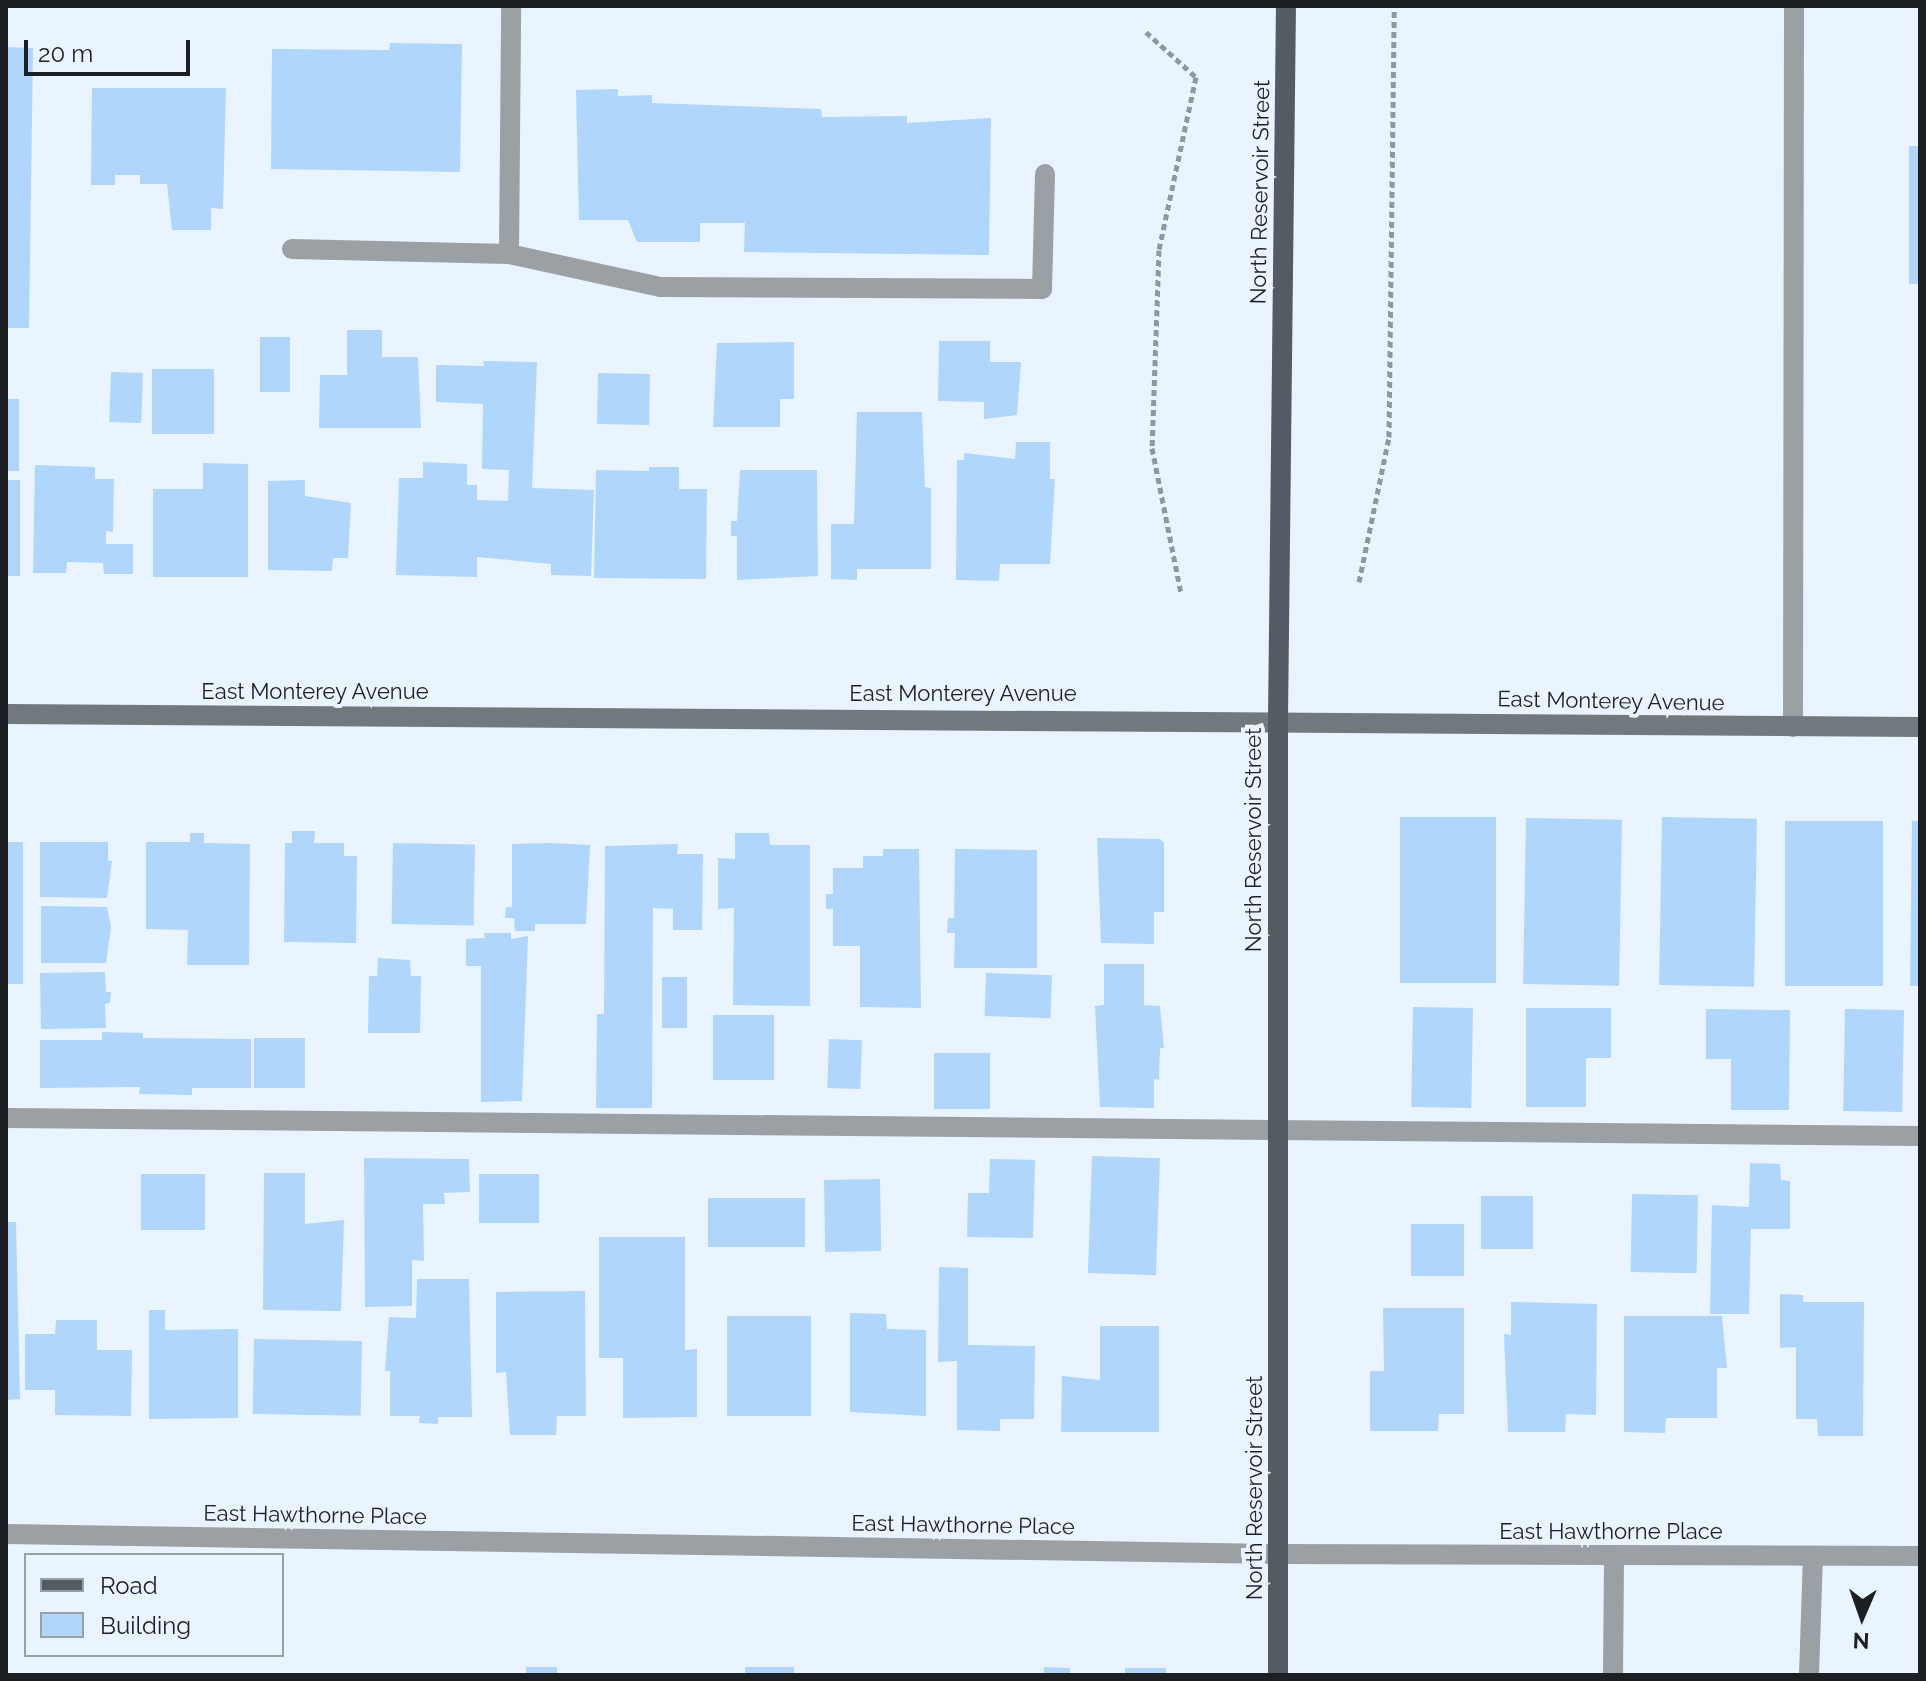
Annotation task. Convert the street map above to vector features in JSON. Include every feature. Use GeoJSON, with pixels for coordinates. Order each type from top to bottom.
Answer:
{"type":"FeatureCollection","features":[{"type":"Feature","properties":{"kind":"main road","name":"North Reservoir Street"},"geometry":{"type":"LineString","coordinates":[[1278,1675],[1278,719],[1286,6]]}},
{"type":"Feature","properties":{"kind":"street"},"geometry":{"type":"LineString","coordinates":[[509,254],[511,6]]}},
{"type":"Feature","properties":{"kind":"street"},"geometry":{"type":"LineString","coordinates":[[1793,727],[1794,6]]}},
{"type":"Feature","properties":{"kind":"street"},"geometry":{"type":"LineString","coordinates":[[292,249],[509,254],[660,287],[1042,289],[1045,174]]}},
{"type":"Feature","properties":{"kind":"street","name":"East Monterey Avenue"},"geometry":{"type":"LineString","coordinates":[[6,714],[1278,719],[1920,727]]}},
{"type":"Feature","properties":{"kind":"street"},"geometry":{"type":"LineString","coordinates":[[6,1118],[1920,1136]]}},
{"type":"Feature","properties":{"kind":"street","name":"East Hawthorne Place"},"geometry":{"type":"LineString","coordinates":[[6,1534],[1279,1554],[1920,1556]]}},
{"type":"Feature","properties":{"kind":"street"},"geometry":{"type":"LineString","coordinates":[[1613,1675],[1614,1556]]}},
{"type":"Feature","properties":{"kind":"street"},"geometry":{"type":"LineString","coordinates":[[1809,1675],[1813,1556]]}},
{"type":"Feature","properties":{"kind":"path"},"geometry":{"type":"LineString","coordinates":[[1359,582],[1389,437],[1394,6]]}},
{"type":"Feature","properties":{"kind":"path"},"geometry":{"type":"LineString","coordinates":[[1146,32],[1196,77],[1159,250],[1152,448],[1181,593]]}},
{"type":"Feature","properties":{"kind":"building"},"geometry":{"type":"Polygon","coordinates":[[[390,43],[462,44],[460,172],[271,169],[272,49],[389,50],[390,43]]]}},
{"type":"Feature","properties":{"kind":"building"},"geometry":{"type":"Polygon","coordinates":[[[6,47],[33,48],[29,328],[6,328],[6,47]]]}},
{"type":"Feature","properties":{"kind":"building"},"geometry":{"type":"Polygon","coordinates":[[[92,88],[226,88],[223,209],[211,208],[211,230],[172,230],[167,184],[140,184],[140,175],[115,175],[115,185],[91,185],[92,88]]]}},
{"type":"Feature","properties":{"kind":"building"},"geometry":{"type":"Polygon","coordinates":[[[618,89],[618,96],[652,95],[652,103],[821,109],[822,117],[907,116],[907,123],[991,118],[989,255],[744,252],[745,223],[700,223],[700,242],[637,242],[628,220],[579,220],[576,90],[618,89]]]}},
{"type":"Feature","properties":{"kind":"building"},"geometry":{"type":"Polygon","coordinates":[[[1909,146],[1920,146],[1920,284],[1909,284],[1909,146]]]}},
{"type":"Feature","properties":{"kind":"building"},"geometry":{"type":"Polygon","coordinates":[[[347,330],[382,330],[382,357],[418,357],[421,428],[319,428],[320,375],[347,375],[347,330]]]}},
{"type":"Feature","properties":{"kind":"building"},"geometry":{"type":"Polygon","coordinates":[[[260,337],[290,337],[290,392],[260,392],[260,337]]]}},
{"type":"Feature","properties":{"kind":"building"},"geometry":{"type":"Polygon","coordinates":[[[939,341],[990,341],[990,362],[1021,362],[1017,415],[984,419],[984,402],[938,401],[939,341]]]}},
{"type":"Feature","properties":{"kind":"building"},"geometry":{"type":"Polygon","coordinates":[[[794,342],[794,399],[780,399],[780,427],[713,427],[717,343],[794,342]]]}},
{"type":"Feature","properties":{"kind":"building"},"geometry":{"type":"Polygon","coordinates":[[[483,361],[537,362],[532,488],[594,490],[591,576],[551,575],[551,564],[477,557],[477,577],[396,575],[399,478],[423,478],[423,462],[467,464],[467,485],[477,485],[477,500],[508,501],[509,470],[482,469],[483,404],[436,402],[436,365],[484,366],[483,361]]]}},
{"type":"Feature","properties":{"kind":"building"},"geometry":{"type":"Polygon","coordinates":[[[152,369],[214,369],[214,434],[152,434],[152,369]]]}},
{"type":"Feature","properties":{"kind":"building"},"geometry":{"type":"Polygon","coordinates":[[[111,372],[143,373],[141,423],[109,422],[111,372]]]}},
{"type":"Feature","properties":{"kind":"building"},"geometry":{"type":"Polygon","coordinates":[[[598,373],[650,374],[649,425],[597,424],[598,373]]]}},
{"type":"Feature","properties":{"kind":"building"},"geometry":{"type":"Polygon","coordinates":[[[6,399],[19,399],[19,471],[6,471],[6,399]]]}},
{"type":"Feature","properties":{"kind":"building"},"geometry":{"type":"Polygon","coordinates":[[[857,412],[922,412],[925,487],[931,488],[931,569],[857,569],[857,580],[831,579],[831,524],[854,524],[857,412]]]}},
{"type":"Feature","properties":{"kind":"building"},"geometry":{"type":"Polygon","coordinates":[[[1016,442],[1050,442],[1050,479],[1055,479],[1050,564],[1000,564],[999,581],[956,580],[957,460],[964,460],[964,453],[1015,459],[1016,442]]]}},
{"type":"Feature","properties":{"kind":"building"},"geometry":{"type":"Polygon","coordinates":[[[203,463],[248,464],[248,577],[153,577],[153,489],[203,489],[203,463]]]}},
{"type":"Feature","properties":{"kind":"building"},"geometry":{"type":"Polygon","coordinates":[[[35,465],[95,467],[95,479],[114,479],[113,532],[106,531],[106,544],[133,544],[133,574],[104,574],[103,563],[67,562],[66,573],[33,573],[35,465]]]}},
{"type":"Feature","properties":{"kind":"building"},"geometry":{"type":"Polygon","coordinates":[[[649,467],[679,467],[679,489],[707,489],[706,579],[594,578],[596,470],[649,471],[649,467]]]}},
{"type":"Feature","properties":{"kind":"building"},"geometry":{"type":"Polygon","coordinates":[[[740,470],[817,470],[818,576],[737,580],[737,536],[731,536],[731,521],[737,521],[740,470]]]}},
{"type":"Feature","properties":{"kind":"building"},"geometry":{"type":"Polygon","coordinates":[[[6,480],[20,480],[20,576],[6,576],[6,480]]]}},
{"type":"Feature","properties":{"kind":"building"},"geometry":{"type":"Polygon","coordinates":[[[305,480],[305,496],[351,503],[348,558],[333,558],[332,571],[268,570],[268,481],[305,480]]]}},
{"type":"Feature","properties":{"kind":"building"},"geometry":{"type":"Polygon","coordinates":[[[1400,817],[1496,817],[1496,983],[1400,983],[1400,817]]]}},
{"type":"Feature","properties":{"kind":"building"},"geometry":{"type":"Polygon","coordinates":[[[1662,817],[1757,819],[1754,987],[1659,985],[1662,817]]]}},
{"type":"Feature","properties":{"kind":"building"},"geometry":{"type":"Polygon","coordinates":[[[1526,818],[1622,820],[1619,986],[1523,984],[1526,818]]]}},
{"type":"Feature","properties":{"kind":"building"},"geometry":{"type":"Polygon","coordinates":[[[1785,821],[1883,821],[1883,986],[1785,986],[1785,821]]]}},
{"type":"Feature","properties":{"kind":"building"},"geometry":{"type":"Polygon","coordinates":[[[1912,821],[1920,821],[1920,986],[1910,986],[1912,821]]]}},
{"type":"Feature","properties":{"kind":"building"},"geometry":{"type":"Polygon","coordinates":[[[292,831],[315,831],[314,843],[344,843],[344,856],[357,856],[356,943],[284,942],[285,843],[292,843],[292,831]]]}},
{"type":"Feature","properties":{"kind":"building"},"geometry":{"type":"Polygon","coordinates":[[[190,833],[204,833],[204,843],[250,844],[249,965],[187,965],[188,930],[146,929],[146,842],[190,842],[190,833]]]}},
{"type":"Feature","properties":{"kind":"building"},"geometry":{"type":"Polygon","coordinates":[[[735,833],[769,833],[770,845],[810,845],[810,1006],[733,1005],[734,908],[718,909],[718,858],[735,859],[735,833]]]}},
{"type":"Feature","properties":{"kind":"building"},"geometry":{"type":"Polygon","coordinates":[[[1097,838],[1160,839],[1164,843],[1164,912],[1154,912],[1154,944],[1101,943],[1097,838]]]}},
{"type":"Feature","properties":{"kind":"building"},"geometry":{"type":"Polygon","coordinates":[[[6,842],[23,842],[23,984],[6,984],[6,842]]]}},
{"type":"Feature","properties":{"kind":"building"},"geometry":{"type":"Polygon","coordinates":[[[40,842],[108,842],[108,861],[112,861],[107,898],[40,897],[40,842]]]}},
{"type":"Feature","properties":{"kind":"building"},"geometry":{"type":"Polygon","coordinates":[[[393,843],[475,844],[474,925],[392,924],[393,843]]]}},
{"type":"Feature","properties":{"kind":"building"},"geometry":{"type":"Polygon","coordinates":[[[512,844],[590,845],[586,924],[535,924],[535,931],[515,931],[514,918],[505,918],[506,907],[512,907],[512,844]]]}},
{"type":"Feature","properties":{"kind":"building"},"geometry":{"type":"Polygon","coordinates":[[[678,844],[677,854],[703,854],[702,930],[673,930],[673,909],[653,908],[652,1108],[596,1108],[597,1014],[604,1014],[605,846],[678,844]]]}},
{"type":"Feature","properties":{"kind":"building"},"geometry":{"type":"Polygon","coordinates":[[[883,849],[919,849],[921,1008],[860,1007],[860,946],[833,946],[833,909],[826,909],[826,894],[833,894],[833,868],[863,868],[863,856],[883,856],[883,849]]]}},
{"type":"Feature","properties":{"kind":"building"},"geometry":{"type":"Polygon","coordinates":[[[955,849],[1037,850],[1037,968],[954,968],[955,933],[947,933],[948,918],[954,918],[955,849]]]}},
{"type":"Feature","properties":{"kind":"building"},"geometry":{"type":"Polygon","coordinates":[[[41,906],[107,907],[111,927],[106,963],[41,963],[41,906]]]}},
{"type":"Feature","properties":{"kind":"building"},"geometry":{"type":"Polygon","coordinates":[[[484,933],[511,933],[511,939],[528,936],[522,1101],[481,1102],[481,966],[466,966],[466,939],[485,938],[484,933]]]}},
{"type":"Feature","properties":{"kind":"building"},"geometry":{"type":"Polygon","coordinates":[[[378,958],[410,960],[411,976],[421,976],[420,1033],[368,1033],[369,976],[377,976],[378,958]]]}},
{"type":"Feature","properties":{"kind":"building"},"geometry":{"type":"Polygon","coordinates":[[[1104,964],[1144,964],[1144,1005],[1160,1006],[1164,1048],[1160,1048],[1159,1080],[1154,1079],[1154,1108],[1100,1107],[1095,1006],[1104,1005],[1104,964]]]}},
{"type":"Feature","properties":{"kind":"building"},"geometry":{"type":"Polygon","coordinates":[[[105,972],[106,992],[111,992],[110,1003],[105,1004],[106,1028],[41,1029],[40,973],[105,972]]]}},
{"type":"Feature","properties":{"kind":"building"},"geometry":{"type":"Polygon","coordinates":[[[986,973],[1052,975],[1050,1018],[984,1016],[986,973]]]}},
{"type":"Feature","properties":{"kind":"building"},"geometry":{"type":"Polygon","coordinates":[[[662,977],[687,977],[687,1028],[662,1028],[662,977]]]}},
{"type":"Feature","properties":{"kind":"building"},"geometry":{"type":"Polygon","coordinates":[[[1413,1007],[1473,1008],[1471,1108],[1411,1107],[1413,1007]]]}},
{"type":"Feature","properties":{"kind":"building"},"geometry":{"type":"Polygon","coordinates":[[[1526,1008],[1611,1008],[1611,1058],[1586,1058],[1586,1107],[1526,1107],[1526,1008]]]}},
{"type":"Feature","properties":{"kind":"building"},"geometry":{"type":"Polygon","coordinates":[[[1706,1009],[1790,1010],[1789,1110],[1731,1110],[1731,1059],[1706,1059],[1706,1009]]]}},
{"type":"Feature","properties":{"kind":"building"},"geometry":{"type":"Polygon","coordinates":[[[1845,1009],[1904,1010],[1902,1112],[1843,1111],[1845,1009]]]}},
{"type":"Feature","properties":{"kind":"building"},"geometry":{"type":"Polygon","coordinates":[[[713,1015],[774,1015],[774,1080],[713,1080],[713,1015]]]}},
{"type":"Feature","properties":{"kind":"building"},"geometry":{"type":"Polygon","coordinates":[[[102,1032],[143,1033],[143,1038],[251,1039],[251,1088],[192,1088],[192,1095],[139,1094],[140,1087],[40,1088],[40,1040],[102,1040],[102,1032]]]}},
{"type":"Feature","properties":{"kind":"building"},"geometry":{"type":"Polygon","coordinates":[[[254,1038],[305,1038],[305,1088],[254,1088],[254,1038]]]}},
{"type":"Feature","properties":{"kind":"building"},"geometry":{"type":"Polygon","coordinates":[[[829,1039],[862,1040],[860,1089],[827,1088],[829,1039]]]}},
{"type":"Feature","properties":{"kind":"building"},"geometry":{"type":"Polygon","coordinates":[[[934,1053],[990,1053],[990,1109],[934,1109],[934,1053]]]}},
{"type":"Feature","properties":{"kind":"building"},"geometry":{"type":"Polygon","coordinates":[[[1092,1156],[1160,1158],[1156,1275],[1088,1273],[1092,1156]]]}},
{"type":"Feature","properties":{"kind":"building"},"geometry":{"type":"Polygon","coordinates":[[[364,1158],[469,1159],[470,1192],[444,1193],[445,1204],[423,1204],[424,1261],[412,1260],[412,1306],[365,1307],[364,1158]]]}},
{"type":"Feature","properties":{"kind":"building"},"geometry":{"type":"Polygon","coordinates":[[[990,1159],[1035,1160],[1033,1238],[967,1237],[968,1193],[989,1193],[990,1159]]]}},
{"type":"Feature","properties":{"kind":"building"},"geometry":{"type":"Polygon","coordinates":[[[1750,1163],[1780,1164],[1781,1180],[1790,1181],[1790,1229],[1751,1229],[1749,1314],[1710,1314],[1712,1205],[1749,1207],[1750,1163]]]}},
{"type":"Feature","properties":{"kind":"building"},"geometry":{"type":"Polygon","coordinates":[[[264,1173],[305,1173],[305,1224],[344,1220],[341,1311],[263,1310],[264,1173]]]}},
{"type":"Feature","properties":{"kind":"building"},"geometry":{"type":"Polygon","coordinates":[[[141,1174],[205,1174],[205,1230],[141,1230],[141,1174]]]}},
{"type":"Feature","properties":{"kind":"building"},"geometry":{"type":"Polygon","coordinates":[[[479,1174],[539,1174],[539,1223],[479,1223],[479,1174]]]}},
{"type":"Feature","properties":{"kind":"building"},"geometry":{"type":"Polygon","coordinates":[[[880,1179],[881,1251],[825,1252],[824,1180],[880,1179]]]}},
{"type":"Feature","properties":{"kind":"building"},"geometry":{"type":"Polygon","coordinates":[[[1632,1194],[1698,1195],[1697,1273],[1631,1272],[1632,1194]]]}},
{"type":"Feature","properties":{"kind":"building"},"geometry":{"type":"Polygon","coordinates":[[[1481,1196],[1533,1196],[1533,1249],[1481,1249],[1481,1196]]]}},
{"type":"Feature","properties":{"kind":"building"},"geometry":{"type":"Polygon","coordinates":[[[708,1198],[805,1198],[805,1247],[708,1247],[708,1198]]]}},
{"type":"Feature","properties":{"kind":"building"},"geometry":{"type":"Polygon","coordinates":[[[6,1222],[16,1222],[20,1399],[6,1400],[6,1222]]]}},
{"type":"Feature","properties":{"kind":"building"},"geometry":{"type":"Polygon","coordinates":[[[1411,1224],[1464,1224],[1464,1276],[1411,1276],[1411,1224]]]}},
{"type":"Feature","properties":{"kind":"building"},"geometry":{"type":"Polygon","coordinates":[[[599,1237],[685,1237],[685,1350],[697,1349],[697,1417],[623,1418],[623,1358],[599,1358],[599,1237]]]}},
{"type":"Feature","properties":{"kind":"building"},"geometry":{"type":"Polygon","coordinates":[[[939,1267],[968,1268],[968,1345],[1035,1346],[1034,1419],[1000,1419],[1000,1431],[957,1430],[957,1361],[938,1362],[939,1267]]]}},
{"type":"Feature","properties":{"kind":"building"},"geometry":{"type":"Polygon","coordinates":[[[417,1279],[469,1279],[472,1417],[438,1417],[438,1424],[419,1423],[420,1416],[390,1416],[390,1371],[385,1371],[389,1317],[416,1318],[417,1279]]]}},
{"type":"Feature","properties":{"kind":"building"},"geometry":{"type":"Polygon","coordinates":[[[585,1291],[586,1416],[557,1416],[556,1435],[510,1435],[506,1372],[496,1373],[496,1292],[585,1291]]]}},
{"type":"Feature","properties":{"kind":"building"},"geometry":{"type":"Polygon","coordinates":[[[1780,1294],[1803,1295],[1803,1302],[1864,1302],[1863,1436],[1818,1436],[1817,1419],[1796,1419],[1796,1347],[1780,1348],[1780,1294]]]}},
{"type":"Feature","properties":{"kind":"building"},"geometry":{"type":"Polygon","coordinates":[[[1511,1302],[1597,1304],[1596,1415],[1566,1414],[1565,1432],[1508,1432],[1504,1334],[1511,1335],[1511,1302]]]}},
{"type":"Feature","properties":{"kind":"building"},"geometry":{"type":"Polygon","coordinates":[[[1383,1308],[1464,1308],[1464,1414],[1439,1414],[1438,1431],[1370,1431],[1370,1371],[1384,1371],[1383,1308]]]}},
{"type":"Feature","properties":{"kind":"building"},"geometry":{"type":"Polygon","coordinates":[[[149,1310],[165,1310],[165,1330],[238,1329],[238,1418],[149,1419],[149,1310]]]}},
{"type":"Feature","properties":{"kind":"building"},"geometry":{"type":"Polygon","coordinates":[[[850,1313],[886,1314],[887,1329],[926,1330],[926,1416],[850,1412],[850,1313]]]}},
{"type":"Feature","properties":{"kind":"building"},"geometry":{"type":"Polygon","coordinates":[[[727,1316],[811,1316],[811,1416],[727,1416],[727,1316]]]}},
{"type":"Feature","properties":{"kind":"building"},"geometry":{"type":"Polygon","coordinates":[[[1624,1316],[1722,1316],[1727,1368],[1717,1368],[1717,1418],[1666,1418],[1665,1433],[1624,1432],[1624,1316]]]}},
{"type":"Feature","properties":{"kind":"building"},"geometry":{"type":"Polygon","coordinates":[[[56,1320],[97,1320],[97,1350],[132,1350],[131,1416],[55,1415],[55,1390],[25,1390],[25,1334],[55,1334],[56,1320]]]}},
{"type":"Feature","properties":{"kind":"building"},"geometry":{"type":"Polygon","coordinates":[[[1100,1326],[1159,1326],[1159,1432],[1061,1432],[1062,1376],[1100,1380],[1100,1326]]]}},
{"type":"Feature","properties":{"kind":"building"},"geometry":{"type":"Polygon","coordinates":[[[254,1339],[362,1341],[361,1416],[253,1414],[254,1339]]]}},
{"type":"Feature","properties":{"kind":"building"},"geometry":{"type":"Polygon","coordinates":[[[526,1667],[557,1667],[557,1675],[526,1675],[526,1667]]]}},
{"type":"Feature","properties":{"kind":"building"},"geometry":{"type":"Polygon","coordinates":[[[745,1667],[794,1667],[794,1675],[745,1675],[745,1667]]]}},
{"type":"Feature","properties":{"kind":"building"},"geometry":{"type":"Polygon","coordinates":[[[1044,1667],[1070,1668],[1070,1675],[1044,1675],[1044,1667]]]}},
{"type":"Feature","properties":{"kind":"building"},"geometry":{"type":"Polygon","coordinates":[[[1125,1668],[1166,1668],[1166,1675],[1125,1675],[1125,1668]]]}}]}
